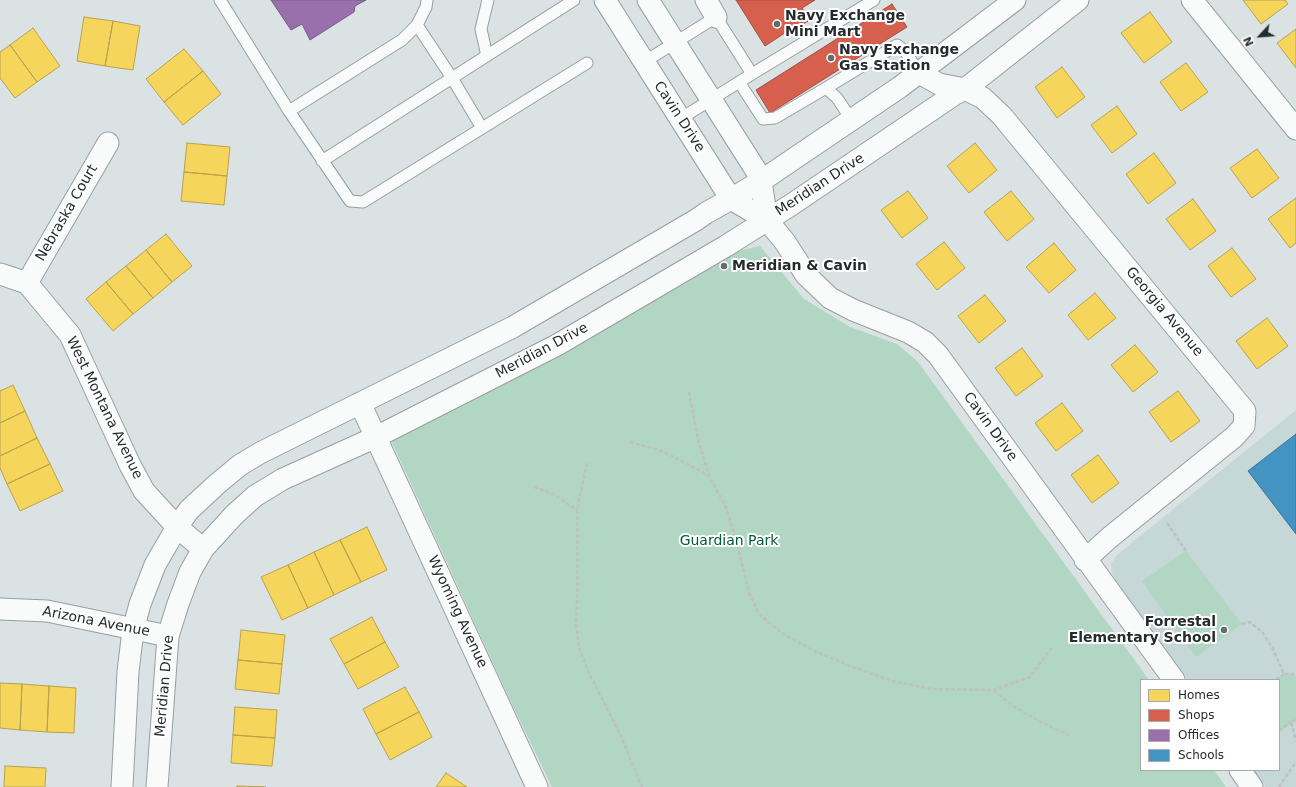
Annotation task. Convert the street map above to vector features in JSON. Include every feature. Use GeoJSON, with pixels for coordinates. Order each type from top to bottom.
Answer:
{"type":"FeatureCollection","features":[{"type":"Feature","properties":{"kind":"street","name":"Cavin Drive"},"geometry":{"type":"LineString","coordinates":[[605,0],[731,199],[767,220],[785,242],[806,275],[830,298],[853,310],[908,332],[925,342],[938,355],[1173,679]]}},
{"type":"Feature","properties":{"kind":"street"},"geometry":{"type":"LineString","coordinates":[[648,0],[761,180],[767,220]]}},
{"type":"Feature","properties":{"kind":"street"},"geometry":{"type":"LineString","coordinates":[[122,787],[128,672],[133,630],[140,604],[155,564],[188,510],[240,465],[278,443],[513,327],[731,199],[919,73],[1015,0]]}},
{"type":"Feature","properties":{"kind":"street","name":"Meridian Drive"},"geometry":{"type":"LineString","coordinates":[[156,787],[168,636],[178,604],[190,572],[203,549],[255,496],[283,479],[376,437],[557,345],[732,242],[804,196],[954,94],[965,89],[1078,0]]}},
{"type":"Feature","properties":{"kind":"street"},"geometry":{"type":"LineString","coordinates":[[1192,0],[1296,129]]}},
{"type":"Feature","properties":{"kind":"street","name":"Georgia Avenue"},"geometry":{"type":"LineString","coordinates":[[919,73],[939,84],[965,89],[984,98],[1002,116],[1244,411],[1244,426],[1234,437],[1109,538],[1086,560]]}},
{"type":"Feature","properties":{"kind":"street","name":"Nebraska Court"},"geometry":{"type":"LineString","coordinates":[[27,283],[108,143]]}},
{"type":"Feature","properties":{"kind":"street"},"geometry":{"type":"LineString","coordinates":[[0,274],[27,283]]}},
{"type":"Feature","properties":{"kind":"street","name":"West Montana Avenue"},"geometry":{"type":"LineString","coordinates":[[27,283],[70,335],[130,465],[144,491],[177,527],[203,549]]}},
{"type":"Feature","properties":{"kind":"street","name":"Wyoming Avenue"},"geometry":{"type":"LineString","coordinates":[[360,403],[537,787]]}},
{"type":"Feature","properties":{"kind":"street","name":"Arizona Avenue"},"geometry":{"type":"LineString","coordinates":[[0,609],[47,611],[114,624],[133,630],[168,636]]}},
{"type":"Feature","properties":{"kind":"street"},"geometry":{"type":"LineString","coordinates":[[1241,771],[1252,787]]}},
{"type":"Feature","properties":{"kind":"lane"},"geometry":{"type":"LineString","coordinates":[[220,0],[288,111],[350,201],[363,202],[587,63]]}},
{"type":"Feature","properties":{"kind":"lane"},"geometry":{"type":"LineString","coordinates":[[288,111],[402,40],[417,25],[426,7],[427,0]]}},
{"type":"Feature","properties":{"kind":"lane"},"geometry":{"type":"LineString","coordinates":[[487,56],[481,29],[488,0]]}},
{"type":"Feature","properties":{"kind":"lane"},"geometry":{"type":"LineString","coordinates":[[322,161],[574,0]]}},
{"type":"Feature","properties":{"kind":"lane"},"geometry":{"type":"LineString","coordinates":[[680,119],[874,0]]}},
{"type":"Feature","properties":{"kind":"lane"},"geometry":{"type":"LineString","coordinates":[[644,62],[675,43],[711,8],[752,74]]}},
{"type":"Feature","properties":{"kind":"lane"},"geometry":{"type":"LineString","coordinates":[[417,25],[452,78],[482,128]]}},
{"type":"Feature","properties":{"kind":"lane"},"geometry":{"type":"LineString","coordinates":[[739,82],[763,119],[775,118],[897,46],[905,51],[919,73]]}},
{"type":"Feature","properties":{"kind":"lane"},"geometry":{"type":"LineString","coordinates":[[826,88],[837,98],[851,119]]}},
{"type":"Feature","properties":{"kind":"path"},"geometry":{"type":"LineString","coordinates":[[689,392],[698,439],[709,476],[725,505],[735,535],[749,593],[758,614],[782,633],[814,651],[892,681],[932,689],[994,690],[1030,677],[1052,647]]}},
{"type":"Feature","properties":{"kind":"path"},"geometry":{"type":"LineString","coordinates":[[630,442],[662,451],[709,476]]}},
{"type":"Feature","properties":{"kind":"path"},"geometry":{"type":"LineString","coordinates":[[587,463],[576,510],[576,624],[579,648],[589,673],[620,734],[642,787]]}},
{"type":"Feature","properties":{"kind":"path"},"geometry":{"type":"LineString","coordinates":[[534,487],[553,494],[576,510]]}},
{"type":"Feature","properties":{"kind":"path"},"geometry":{"type":"LineString","coordinates":[[1167,523],[1186,551]]}},
{"type":"Feature","properties":{"kind":"path"},"geometry":{"type":"LineString","coordinates":[[1242,624],[1250,622],[1263,633],[1273,649],[1284,674]]}},
{"type":"Feature","properties":{"kind":"path"},"geometry":{"type":"LineString","coordinates":[[1277,679],[1284,674],[1293,674],[1296,676]]}},
{"type":"Feature","properties":{"kind":"path"},"geometry":{"type":"LineString","coordinates":[[994,690],[1016,708],[1069,735]]}},
{"type":"Feature","properties":{"kind":"path"},"geometry":{"type":"LineString","coordinates":[[1280,730],[1296,720]]}},
{"type":"Feature","properties":{"kind":"path"},"geometry":{"type":"LineString","coordinates":[[1291,722],[1296,741]]}},
{"type":"Feature","properties":{"kind":"path"},"geometry":{"type":"LineString","coordinates":[[1279,787],[1296,762]]}},
{"type":"Feature","properties":{"kind":"shaded area","name":"Forrestal Elementary School"},"geometry":{"type":"Polygon","coordinates":[[[1296,410],[1296,787],[1265,787],[1253,771],[1280,771],[1280,679],[1186,679],[1115,580],[1111,564],[1116,556],[1296,410]]]}},
{"type":"Feature","properties":{"kind":"green space","name":"Guardian Park"},"geometry":{"type":"Polygon","coordinates":[[[760,246],[804,299],[850,327],[897,344],[918,362],[1148,679],[1140,679],[1140,771],[1215,771],[1226,787],[552,787],[509,698],[391,440],[681,286],[738,251],[760,246]]]}},
{"type":"Feature","properties":{"kind":"green space"},"geometry":{"type":"Polygon","coordinates":[[[1186,551],[1242,624],[1196,657],[1142,581],[1186,551]]]}},
{"type":"Feature","properties":{"kind":"green space"},"geometry":{"type":"Polygon","coordinates":[[[1284,674],[1293,674],[1296,676],[1296,720],[1280,730],[1280,679],[1277,679],[1284,674]]]}},
{"type":"Feature","properties":{"kind":"building: Homes"},"geometry":{"type":"Polygon","coordinates":[[[1243,0],[1285,0],[1288,4],[1261,24],[1243,0]]]}},
{"type":"Feature","properties":{"kind":"building: Homes"},"geometry":{"type":"Polygon","coordinates":[[[1150,12],[1172,42],[1144,63],[1121,33],[1150,12]]]}},
{"type":"Feature","properties":{"kind":"building: Homes"},"geometry":{"type":"Polygon","coordinates":[[[84,17],[113,21],[105,66],[77,61],[84,17]]]}},
{"type":"Feature","properties":{"kind":"building: Homes"},"geometry":{"type":"Polygon","coordinates":[[[113,21],[140,26],[133,70],[105,66],[113,21]]]}},
{"type":"Feature","properties":{"kind":"building: Homes"},"geometry":{"type":"Polygon","coordinates":[[[33,28],[60,66],[37,82],[10,45],[33,28]]]}},
{"type":"Feature","properties":{"kind":"building: Homes"},"geometry":{"type":"Polygon","coordinates":[[[1296,29],[1296,68],[1277,43],[1296,29]]]}},
{"type":"Feature","properties":{"kind":"building: Homes"},"geometry":{"type":"Polygon","coordinates":[[[10,45],[37,82],[15,98],[0,78],[0,52],[10,45]]]}},
{"type":"Feature","properties":{"kind":"building: Homes"},"geometry":{"type":"Polygon","coordinates":[[[184,49],[203,71],[164,102],[146,79],[184,49]]]}},
{"type":"Feature","properties":{"kind":"building: Homes"},"geometry":{"type":"Polygon","coordinates":[[[1186,63],[1208,92],[1181,111],[1160,82],[1186,63]]]}},
{"type":"Feature","properties":{"kind":"building: Homes"},"geometry":{"type":"Polygon","coordinates":[[[1062,67],[1085,97],[1057,118],[1035,87],[1062,67]]]}},
{"type":"Feature","properties":{"kind":"building: Homes"},"geometry":{"type":"Polygon","coordinates":[[[203,71],[221,94],[183,125],[164,102],[203,71]]]}},
{"type":"Feature","properties":{"kind":"building: Homes"},"geometry":{"type":"Polygon","coordinates":[[[1117,106],[1137,134],[1112,153],[1091,125],[1117,106]]]}},
{"type":"Feature","properties":{"kind":"building: Homes"},"geometry":{"type":"Polygon","coordinates":[[[187,143],[230,147],[227,176],[184,172],[187,143]]]}},
{"type":"Feature","properties":{"kind":"building: Homes"},"geometry":{"type":"Polygon","coordinates":[[[975,143],[997,170],[969,193],[947,166],[975,143]]]}},
{"type":"Feature","properties":{"kind":"building: Homes"},"geometry":{"type":"Polygon","coordinates":[[[1257,149],[1279,178],[1252,198],[1230,168],[1257,149]]]}},
{"type":"Feature","properties":{"kind":"building: Homes"},"geometry":{"type":"Polygon","coordinates":[[[1154,153],[1176,183],[1148,204],[1126,174],[1154,153]]]}},
{"type":"Feature","properties":{"kind":"building: Homes"},"geometry":{"type":"Polygon","coordinates":[[[184,172],[227,176],[224,205],[181,201],[184,172]]]}},
{"type":"Feature","properties":{"kind":"building: Homes"},"geometry":{"type":"Polygon","coordinates":[[[908,191],[928,218],[902,238],[881,210],[908,191]]]}},
{"type":"Feature","properties":{"kind":"building: Homes"},"geometry":{"type":"Polygon","coordinates":[[[1011,191],[1034,219],[1007,241],[984,212],[1011,191]]]}},
{"type":"Feature","properties":{"kind":"building: Homes"},"geometry":{"type":"Polygon","coordinates":[[[1296,198],[1296,243],[1290,248],[1268,219],[1296,198]]]}},
{"type":"Feature","properties":{"kind":"building: Homes"},"geometry":{"type":"Polygon","coordinates":[[[1193,199],[1216,231],[1190,250],[1166,219],[1193,199]]]}},
{"type":"Feature","properties":{"kind":"building: Homes"},"geometry":{"type":"Polygon","coordinates":[[[166,234],[192,266],[172,282],[146,250],[166,234]]]}},
{"type":"Feature","properties":{"kind":"building: Homes"},"geometry":{"type":"Polygon","coordinates":[[[944,242],[965,268],[937,290],[916,264],[944,242]]]}},
{"type":"Feature","properties":{"kind":"building: Homes"},"geometry":{"type":"Polygon","coordinates":[[[1054,243],[1076,270],[1049,293],[1026,267],[1054,243]]]}},
{"type":"Feature","properties":{"kind":"building: Homes"},"geometry":{"type":"Polygon","coordinates":[[[1232,248],[1256,279],[1231,297],[1208,266],[1232,248]]]}},
{"type":"Feature","properties":{"kind":"building: Homes"},"geometry":{"type":"Polygon","coordinates":[[[146,250],[172,282],[153,298],[126,266],[146,250]]]}},
{"type":"Feature","properties":{"kind":"building: Homes"},"geometry":{"type":"Polygon","coordinates":[[[126,266],[153,298],[133,314],[106,282],[126,266]]]}},
{"type":"Feature","properties":{"kind":"building: Homes"},"geometry":{"type":"Polygon","coordinates":[[[106,282],[133,314],[113,331],[86,299],[106,282]]]}},
{"type":"Feature","properties":{"kind":"building: Homes"},"geometry":{"type":"Polygon","coordinates":[[[1095,293],[1116,318],[1088,340],[1068,315],[1095,293]]]}},
{"type":"Feature","properties":{"kind":"building: Homes"},"geometry":{"type":"Polygon","coordinates":[[[985,295],[1006,321],[979,343],[958,316],[985,295]]]}},
{"type":"Feature","properties":{"kind":"building: Homes"},"geometry":{"type":"Polygon","coordinates":[[[1267,318],[1288,346],[1257,369],[1236,341],[1267,318]]]}},
{"type":"Feature","properties":{"kind":"building: Homes"},"geometry":{"type":"Polygon","coordinates":[[[1135,345],[1158,372],[1133,392],[1111,365],[1135,345]]]}},
{"type":"Feature","properties":{"kind":"building: Homes"},"geometry":{"type":"Polygon","coordinates":[[[1022,348],[1043,376],[1016,396],[995,368],[1022,348]]]}},
{"type":"Feature","properties":{"kind":"building: Homes"},"geometry":{"type":"Polygon","coordinates":[[[13,385],[25,411],[0,423],[0,391],[13,385]]]}},
{"type":"Feature","properties":{"kind":"building: Homes"},"geometry":{"type":"Polygon","coordinates":[[[1178,391],[1200,421],[1171,442],[1149,412],[1178,391]]]}},
{"type":"Feature","properties":{"kind":"building: Homes"},"geometry":{"type":"Polygon","coordinates":[[[1062,403],[1083,431],[1056,451],[1035,423],[1062,403]]]}},
{"type":"Feature","properties":{"kind":"building: Homes"},"geometry":{"type":"Polygon","coordinates":[[[25,411],[37,438],[0,456],[0,423],[25,411]]]}},
{"type":"Feature","properties":{"kind":"building: Homes"},"geometry":{"type":"Polygon","coordinates":[[[37,438],[50,464],[7,484],[0,468],[0,456],[37,438]]]}},
{"type":"Feature","properties":{"kind":"building: Homes"},"geometry":{"type":"Polygon","coordinates":[[[1098,455],[1119,483],[1092,503],[1071,475],[1098,455]]]}},
{"type":"Feature","properties":{"kind":"building: Homes"},"geometry":{"type":"Polygon","coordinates":[[[50,464],[63,491],[20,511],[7,484],[50,464]]]}},
{"type":"Feature","properties":{"kind":"building: Homes"},"geometry":{"type":"Polygon","coordinates":[[[367,527],[387,570],[361,582],[340,540],[367,527]]]}},
{"type":"Feature","properties":{"kind":"building: Homes"},"geometry":{"type":"Polygon","coordinates":[[[340,540],[361,582],[334,595],[314,552],[340,540]]]}},
{"type":"Feature","properties":{"kind":"building: Homes"},"geometry":{"type":"Polygon","coordinates":[[[314,552],[334,595],[308,608],[288,565],[314,552]]]}},
{"type":"Feature","properties":{"kind":"building: Homes"},"geometry":{"type":"Polygon","coordinates":[[[288,565],[308,608],[282,620],[261,577],[288,565]]]}},
{"type":"Feature","properties":{"kind":"building: Homes"},"geometry":{"type":"Polygon","coordinates":[[[372,617],[385,642],[344,664],[330,639],[372,617]]]}},
{"type":"Feature","properties":{"kind":"building: Homes"},"geometry":{"type":"Polygon","coordinates":[[[241,630],[285,635],[282,664],[238,660],[241,630]]]}},
{"type":"Feature","properties":{"kind":"building: Homes"},"geometry":{"type":"Polygon","coordinates":[[[385,642],[399,667],[358,689],[344,664],[385,642]]]}},
{"type":"Feature","properties":{"kind":"building: Homes"},"geometry":{"type":"Polygon","coordinates":[[[238,660],[282,664],[279,694],[235,689],[238,660]]]}},
{"type":"Feature","properties":{"kind":"building: Homes"},"geometry":{"type":"Polygon","coordinates":[[[0,683],[22,684],[20,730],[0,728],[0,683]]]}},
{"type":"Feature","properties":{"kind":"building: Homes"},"geometry":{"type":"Polygon","coordinates":[[[22,684],[49,686],[47,732],[20,730],[22,684]]]}},
{"type":"Feature","properties":{"kind":"building: Homes"},"geometry":{"type":"Polygon","coordinates":[[[49,686],[76,688],[74,733],[47,732],[49,686]]]}},
{"type":"Feature","properties":{"kind":"building: Homes"},"geometry":{"type":"Polygon","coordinates":[[[405,687],[419,712],[376,734],[363,709],[405,687]]]}},
{"type":"Feature","properties":{"kind":"building: Homes"},"geometry":{"type":"Polygon","coordinates":[[[235,707],[277,710],[275,738],[233,735],[235,707]]]}},
{"type":"Feature","properties":{"kind":"building: Homes"},"geometry":{"type":"Polygon","coordinates":[[[419,712],[432,737],[390,760],[376,734],[419,712]]]}},
{"type":"Feature","properties":{"kind":"building: Homes"},"geometry":{"type":"Polygon","coordinates":[[[233,735],[275,738],[272,766],[231,763],[233,735]]]}},
{"type":"Feature","properties":{"kind":"building: Homes"},"geometry":{"type":"Polygon","coordinates":[[[5,766],[46,768],[45,787],[4,787],[5,766]]]}},
{"type":"Feature","properties":{"kind":"building: Homes"},"geometry":{"type":"Polygon","coordinates":[[[446,773],[467,787],[436,787],[446,773]]]}},
{"type":"Feature","properties":{"kind":"building: Homes"},"geometry":{"type":"Polygon","coordinates":[[[237,786],[266,787],[237,787],[237,786]]]}},
{"type":"Feature","properties":{"kind":"building: Shops","name":"Navy Exchange Mini Mart"},"geometry":{"type":"Polygon","coordinates":[[[736,0],[815,0],[802,8],[810,20],[795,29],[794,27],[765,46],[736,0]]]}},
{"type":"Feature","properties":{"kind":"building: Shops","name":"Navy Exchange Gas Station"},"geometry":{"type":"Polygon","coordinates":[[[892,4],[907,27],[770,113],[756,90],[892,4]]]}},
{"type":"Feature","properties":{"kind":"building: Offices"},"geometry":{"type":"Polygon","coordinates":[[[271,0],[366,0],[355,6],[354,12],[310,40],[302,24],[291,30],[271,0]]]}},
{"type":"Feature","properties":{"kind":"building: Schools"},"geometry":{"type":"Polygon","coordinates":[[[1296,434],[1296,534],[1248,471],[1296,434]]]}},
{"type":"Feature","properties":{"kind":"place","name":"Navy Exchange Mini Mart"},"geometry":{"type":"Point","coordinates":[777,24]}},
{"type":"Feature","properties":{"kind":"place","name":"Navy Exchange Gas Station"},"geometry":{"type":"Point","coordinates":[831,58]}},
{"type":"Feature","properties":{"kind":"place","name":"Meridian & Cavin"},"geometry":{"type":"Point","coordinates":[724,266]}},
{"type":"Feature","properties":{"kind":"place","name":"Forrestal Elementary School"},"geometry":{"type":"Point","coordinates":[1224,630]}}]}
